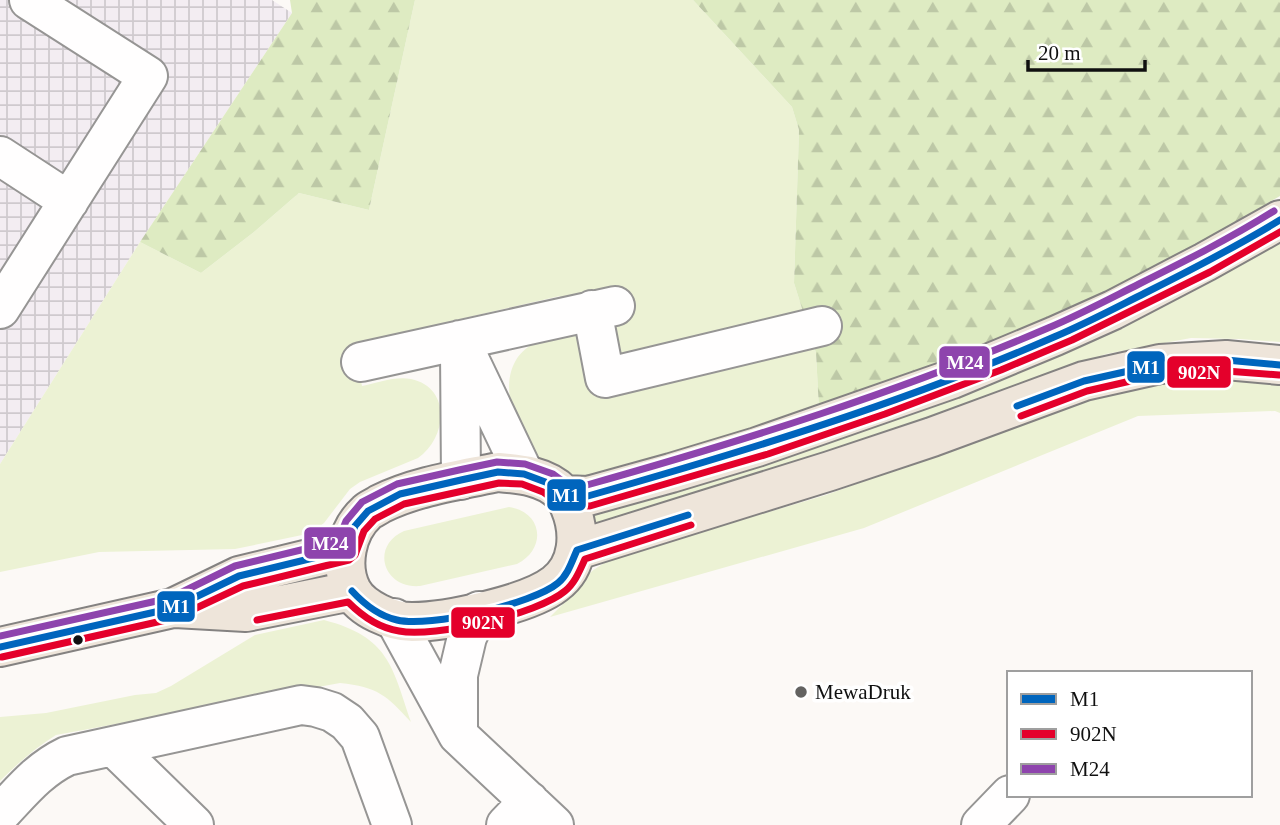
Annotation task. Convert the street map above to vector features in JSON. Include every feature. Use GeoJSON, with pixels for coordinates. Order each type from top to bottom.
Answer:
{"type":"FeatureCollection","features":[{"type":"Feature","properties":{"kind":"main road"},"geometry":{"type":"LineString","coordinates":[[564,495],[588,496],[695,466],[952,379],[1113,310],[1280,220]]}},
{"type":"Feature","properties":{"kind":"main road"},"geometry":{"type":"LineString","coordinates":[[577,550],[893,450],[1084,381],[1160,364],[1226,360],[1280,365]]}},
{"type":"Feature","properties":{"kind":"main road"},"geometry":{"type":"LineString","coordinates":[[498,472],[524,474],[548,482],[564,495],[576,526],[577,550],[569,569],[558,583],[528,599],[423,622],[405,622],[365,605],[352,591],[346,571],[346,550],[355,526],[368,511],[400,494],[498,472]]}},
{"type":"Feature","properties":{"kind":"main road"},"geometry":{"type":"LineString","coordinates":[[0,648],[173,608],[239,576],[346,550]]}},
{"type":"Feature","properties":{"kind":"main road"},"geometry":{"type":"LineString","coordinates":[[173,608],[246,612],[352,591]]}},
{"type":"Feature","properties":{"kind":"lane"},"geometry":{"type":"LineString","coordinates":[[0,309],[148,76],[29,0]]}},
{"type":"Feature","properties":{"kind":"lane"},"geometry":{"type":"LineString","coordinates":[[0,156],[69,201]]}},
{"type":"Feature","properties":{"kind":"lane"},"geometry":{"type":"LineString","coordinates":[[361,362],[603,308],[605,378],[822,326]]}},
{"type":"Feature","properties":{"kind":"lane"},"geometry":{"type":"LineString","coordinates":[[460,340],[524,474]]}},
{"type":"Feature","properties":{"kind":"lane"},"geometry":{"type":"LineString","coordinates":[[460,340],[461,480]]}},
{"type":"Feature","properties":{"kind":"lane"},"geometry":{"type":"LineString","coordinates":[[458,735],[458,675],[467,637],[479,611]]}},
{"type":"Feature","properties":{"kind":"lane"},"geometry":{"type":"LineString","coordinates":[[394,618],[458,735],[530,817]]}},
{"type":"Feature","properties":{"kind":"lane"},"geometry":{"type":"LineString","coordinates":[[0,814],[37,775],[50,764],[67,756],[301,705],[316,706],[332,712],[347,722],[360,737],[392,825]]}},
{"type":"Feature","properties":{"kind":"lane"},"geometry":{"type":"LineString","coordinates":[[113,746],[194,825]]}},
{"type":"Feature","properties":{"kind":"lane"},"geometry":{"type":"LineString","coordinates":[[981,825],[1008,797]]}},
{"type":"Feature","properties":{"kind":"shaded area"},"geometry":{"type":"Polygon","coordinates":[[[0,0],[272,0],[292,13],[140,242],[0,464],[0,0]]]}},
{"type":"Feature","properties":{"kind":"green space"},"geometry":{"type":"Polygon","coordinates":[[[290,0],[415,0],[369,210],[299,193],[201,273],[140,242],[292,13],[290,0]]]}},
{"type":"Feature","properties":{"kind":"green space"},"geometry":{"type":"Polygon","coordinates":[[[415,0],[693,0],[792,107],[799,130],[794,283],[816,353],[819,410],[603,473],[577,477],[567,474],[541,460],[530,447],[514,417],[509,385],[519,356],[531,345],[567,336],[560,296],[353,344],[362,386],[399,378],[424,384],[433,392],[439,403],[439,427],[428,449],[418,458],[360,482],[350,489],[324,523],[307,534],[235,549],[99,552],[0,572],[0,464],[140,242],[201,273],[299,193],[369,210],[415,0]]]}},
{"type":"Feature","properties":{"kind":"green space"},"geometry":{"type":"Polygon","coordinates":[[[693,0],[1280,0],[1280,196],[1182,253],[1088,300],[984,348],[819,410],[816,353],[794,283],[799,130],[792,107],[693,0]]]}},
{"type":"Feature","properties":{"kind":"green space"},"geometry":{"type":"Polygon","coordinates":[[[1280,240],[1280,342],[1191,338],[1106,354],[903,431],[596,525],[594,514],[1280,240]]]}},
{"type":"Feature","properties":{"kind":"green space"},"geometry":{"type":"Polygon","coordinates":[[[1180,378],[1280,380],[1280,413],[1275,411],[1138,416],[864,528],[550,617],[592,571],[610,559],[826,495],[1086,400],[1180,378]]]}},
{"type":"Feature","properties":{"kind":"green space"},"geometry":{"type":"Polygon","coordinates":[[[509,507],[529,516],[537,532],[533,549],[517,564],[420,586],[397,581],[385,565],[387,546],[404,531],[509,507]]]}},
{"type":"Feature","properties":{"kind":"green space"},"geometry":{"type":"Polygon","coordinates":[[[324,620],[362,635],[385,656],[399,685],[411,722],[395,705],[373,690],[340,683],[56,735],[27,756],[0,781],[0,717],[46,713],[156,693],[255,635],[324,620]]]}},
{"type":"Feature","properties":{"kind":"transit line","name":"M24"},"geometry":{"type":"LineString","coordinates":[[0,636],[170,598],[235,566],[338,541],[346,521],[362,502],[397,484],[497,462],[525,464],[553,474],[568,485],[587,485],[820,414],[935,373],[1060,323],[1191,258],[1274,211]]}},
{"type":"Feature","properties":{"kind":"transit line","name":"M1"},"geometry":{"type":"LineString","coordinates":[[346,550],[355,526],[368,511],[400,494],[498,472],[524,474],[548,483],[564,495],[588,496],[765,443],[882,404],[997,361],[1077,327],[1196,267],[1280,220]]}},
{"type":"Feature","properties":{"kind":"transit line","name":"902N"},"geometry":{"type":"LineString","coordinates":[[2,657],[175,618],[243,586],[349,560],[355,555],[364,531],[375,519],[404,504],[499,483],[522,484],[543,492],[561,505],[590,506],[768,454],[885,414],[1072,340],[1210,272],[1280,232]]}},
{"type":"Feature","properties":{"kind":"transit line","name":"M1"},"geometry":{"type":"LineString","coordinates":[[1017,406],[1084,381],[1160,364],[1226,360],[1280,365]]}},
{"type":"Feature","properties":{"kind":"transit line","name":"902N"},"geometry":{"type":"LineString","coordinates":[[1021,416],[1087,391],[1161,374],[1226,371],[1279,375]]}},
{"type":"Feature","properties":{"kind":"transit line","name":"M1"},"geometry":{"type":"LineString","coordinates":[[352,591],[372,609],[397,620],[432,621],[480,612],[527,599],[558,583],[567,572],[577,550],[688,515]]}},
{"type":"Feature","properties":{"kind":"transit line","name":"902N"},"geometry":{"type":"LineString","coordinates":[[257,620],[348,602],[372,621],[399,631],[436,631],[485,622],[552,600],[572,584],[585,559],[691,525]]}},
{"type":"Feature","properties":{"kind":"transit line","name":"M1"},"geometry":{"type":"LineString","coordinates":[[0,647],[173,608],[239,576],[346,550]]}},
{"type":"Feature","properties":{"kind":"place","name":"MewaDruk"},"geometry":{"type":"Point","coordinates":[801,692]}}]}
